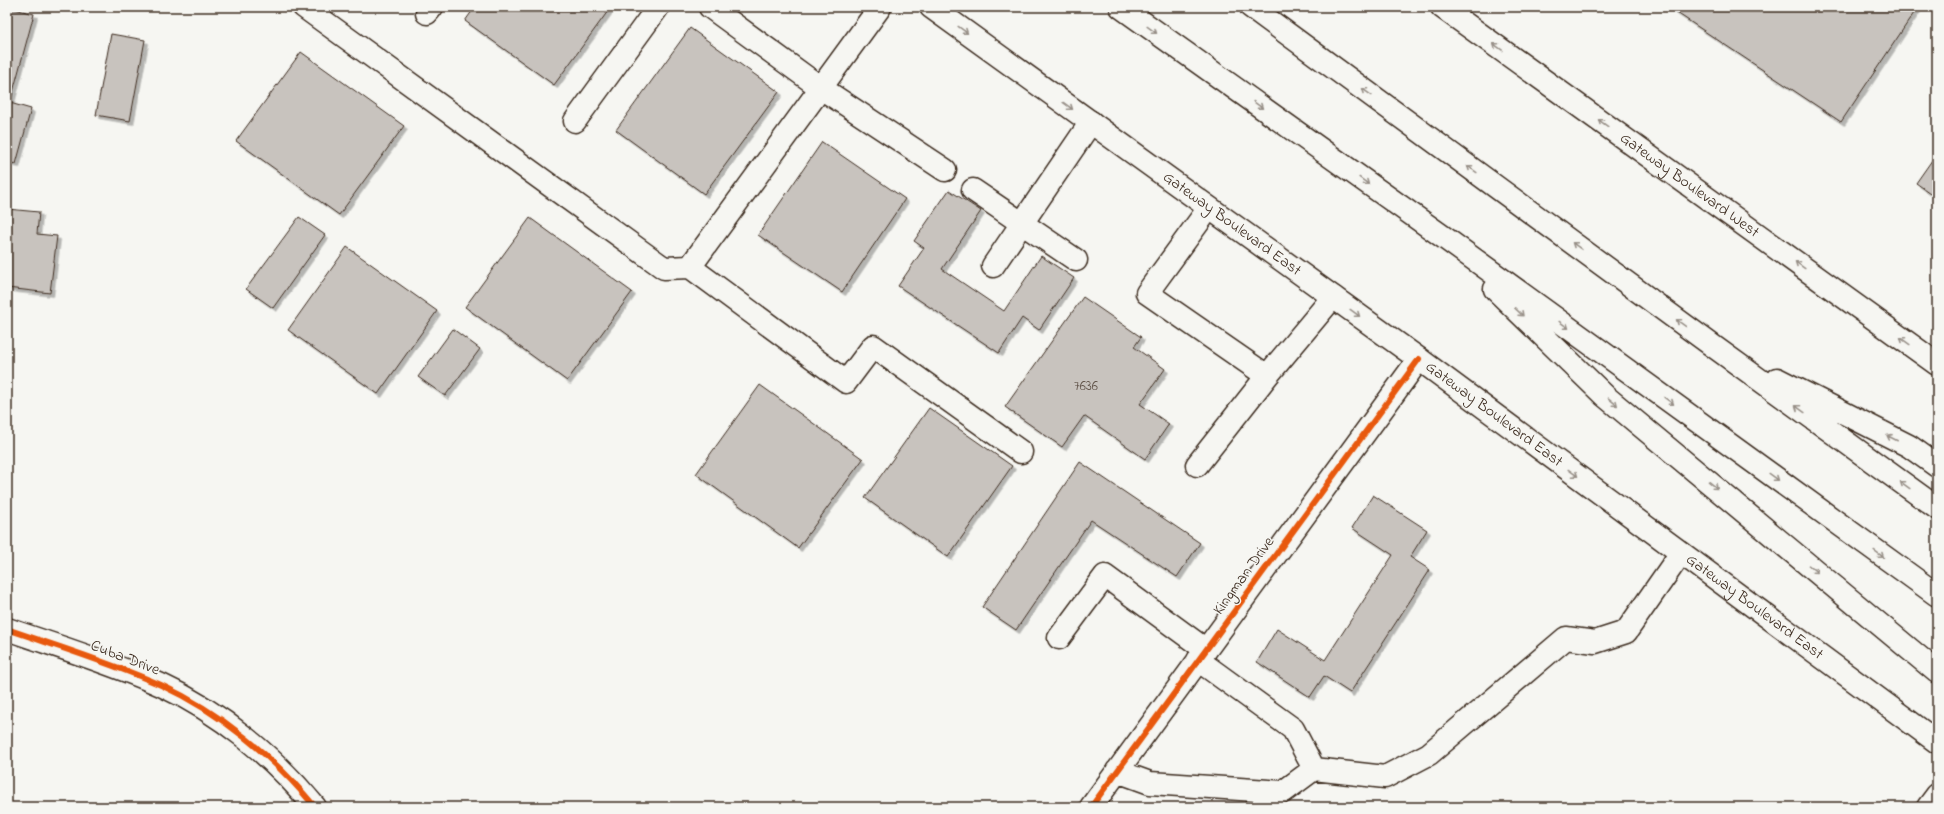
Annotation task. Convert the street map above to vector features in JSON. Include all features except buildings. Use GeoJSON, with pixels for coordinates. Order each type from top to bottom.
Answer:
{"type":"FeatureCollection","features":[{"type":"Feature","properties":{"kind":"main road"},"geometry":{"type":"LineString","coordinates":[[304,7],[664,268],[690,267],[846,382],[873,346],[1021,452]]}},
{"type":"Feature","properties":{"kind":"main road"},"geometry":{"type":"LineString","coordinates":[[575,121],[658,7]]}},
{"type":"Feature","properties":{"kind":"main road"},"geometry":{"type":"LineString","coordinates":[[710,7],[821,88],[945,170]]}},
{"type":"Feature","properties":{"kind":"main road"},"geometry":{"type":"LineString","coordinates":[[690,267],[880,7]]}},
{"type":"Feature","properties":{"kind":"main road","name":"Gateway Boulevard East"},"geometry":{"type":"LineString","coordinates":[[931,7],[1333,297],[1937,742]]}},
{"type":"Feature","properties":{"kind":"main road"},"geometry":{"type":"LineString","coordinates":[[1121,7],[1442,236],[1937,595]]}},
{"type":"Feature","properties":{"kind":"main road"},"geometry":{"type":"LineString","coordinates":[[1251,7],[1713,346],[1937,508]]}},
{"type":"Feature","properties":{"kind":"main road","name":"Gateway Boulevard West"},"geometry":{"type":"LineString","coordinates":[[1442,7],[1937,364]]}},
{"type":"Feature","properties":{"kind":"main road"},"geometry":{"type":"LineString","coordinates":[[992,266],[1091,122]]}},
{"type":"Feature","properties":{"kind":"main road"},"geometry":{"type":"LineString","coordinates":[[973,190],[1076,260]]}},
{"type":"Feature","properties":{"kind":"main road"},"geometry":{"type":"LineString","coordinates":[[1209,208],[1147,293],[1267,376]]}},
{"type":"Feature","properties":{"kind":"main road"},"geometry":{"type":"LineString","coordinates":[[1442,236],[1605,396],[1937,672]]}},
{"type":"Feature","properties":{"kind":"main road"},"geometry":{"type":"LineString","coordinates":[[1197,465],[1267,376],[1333,297]]}},
{"type":"Feature","properties":{"kind":"main road"},"geometry":{"type":"LineString","coordinates":[[1713,346],[1908,446],[1937,466]]}},
{"type":"Feature","properties":{"kind":"main road","name":"Kingman Drive"},"geometry":{"type":"LineString","coordinates":[[1090,807],[1419,360]]}},
{"type":"Feature","properties":{"kind":"main road"},"geometry":{"type":"LineString","coordinates":[[1117,771],[1150,782],[1283,792],[1314,769],[1385,777],[1429,754],[1566,638],[1595,642],[1626,632],[1681,553]]}},
{"type":"Feature","properties":{"kind":"main road"},"geometry":{"type":"LineString","coordinates":[[1059,638],[1105,576],[1293,729],[1314,769]]}},
{"type":"Feature","properties":{"kind":"main road","name":"Cuba Drive"},"geometry":{"type":"LineString","coordinates":[[7,629],[128,671],[163,686],[220,719],[264,753],[297,785],[315,807]]}},
{"type":"Feature","properties":{"kind":"main road"},"geometry":{"type":"LineString","coordinates":[[1928,807],[1937,795]]}},
{"type":"Feature","properties":{"kind":"cycle path"},"geometry":{"type":"LineString","coordinates":[[1091,807],[1419,359]]}},
{"type":"Feature","properties":{"kind":"cycle path"},"geometry":{"type":"LineString","coordinates":[[7,629],[124,670],[161,685],[204,708],[245,737],[282,771],[315,807]]}}]}
